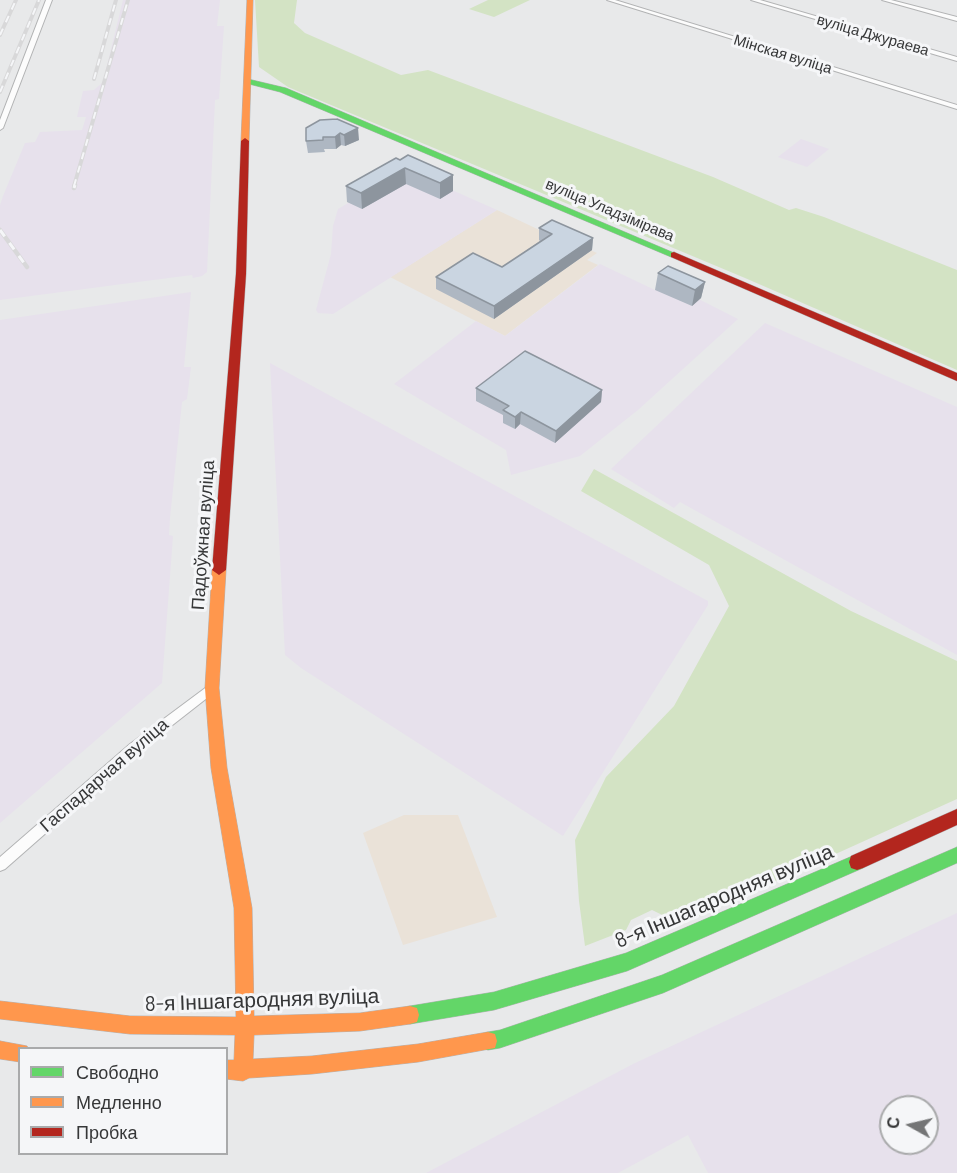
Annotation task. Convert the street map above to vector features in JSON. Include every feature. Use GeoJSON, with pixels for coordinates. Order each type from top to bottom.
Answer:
{"type":"FeatureCollection","features":[{"type":"Feature","properties":{"kind":"main road","name":"Падоўжная вуліца"},"geometry":{"type":"LineString","coordinates":[[243,1071],[245,1026],[243,908],[219,768],[212,688],[222,507],[241,274],[250,0]]}},
{"type":"Feature","properties":{"kind":"main road","name":"вуліца Уладзімірава"},"geometry":{"type":"LineString","coordinates":[[248,81],[283,90],[740,282],[957,377]]}},
{"type":"Feature","properties":{"kind":"main road","name":"8-я Іншагародняя вуліца"},"geometry":{"type":"LineString","coordinates":[[0,1010],[130,1024],[245,1026],[360,1022],[494,1001],[627,962],[957,817]]}},
{"type":"Feature","properties":{"kind":"main road"},"geometry":{"type":"LineString","coordinates":[[228,1070],[312,1065],[418,1053],[500,1039],[663,984],[957,855]]}},
{"type":"Feature","properties":{"kind":"main road"},"geometry":{"type":"LineString","coordinates":[[0,1050],[18,1053]]}},
{"type":"Feature","properties":{"kind":"street"},"geometry":{"type":"LineString","coordinates":[[0,128],[49,0]]}},
{"type":"Feature","properties":{"kind":"street","name":"Мінская вуліца"},"geometry":{"type":"LineString","coordinates":[[610,0],[957,107]]}},
{"type":"Feature","properties":{"kind":"street","name":"вуліца Джураева"},"geometry":{"type":"LineString","coordinates":[[754,0],[957,59]]}},
{"type":"Feature","properties":{"kind":"street"},"geometry":{"type":"LineString","coordinates":[[769,4],[776,0]]}},
{"type":"Feature","properties":{"kind":"street"},"geometry":{"type":"LineString","coordinates":[[885,0],[957,19]]}},
{"type":"Feature","properties":{"kind":"street","name":"Гаспадарчая вуліца"},"geometry":{"type":"LineString","coordinates":[[0,865],[134,748],[212,688]]}},
{"type":"Feature","properties":{"kind":"shaded area"},"geometry":{"type":"Polygon","coordinates":[[[123,0],[220,0],[217,26],[224,26],[219,99],[215,100],[207,272],[193,278],[192,275],[0,300],[0,205],[3,196],[25,143],[35,142],[40,132],[82,130],[86,117],[77,117],[83,91],[94,90],[103,82],[123,0]]]}},
{"type":"Feature","properties":{"kind":"shaded area"},"geometry":{"type":"Polygon","coordinates":[[[801,139],[829,149],[807,167],[778,157],[801,139]]]}},
{"type":"Feature","properties":{"kind":"shaded area"},"geometry":{"type":"Polygon","coordinates":[[[409,171],[497,210],[333,314],[318,313],[316,310],[331,254],[333,226],[338,209],[397,174],[409,171]]]}},
{"type":"Feature","properties":{"kind":"shaded area"},"geometry":{"type":"Polygon","coordinates":[[[497,210],[548,234],[551,232],[597,253],[587,260],[598,265],[505,336],[390,277],[497,210]]]}},
{"type":"Feature","properties":{"kind":"shaded area"},"geometry":{"type":"Polygon","coordinates":[[[600,264],[655,290],[665,282],[738,319],[638,410],[580,456],[511,475],[506,450],[394,384],[476,321],[505,336],[600,264]]]}},
{"type":"Feature","properties":{"kind":"shaded area"},"geometry":{"type":"Polygon","coordinates":[[[191,292],[184,367],[191,367],[187,399],[182,402],[170,518],[169,535],[173,536],[162,683],[0,823],[0,320],[191,292]]]}},
{"type":"Feature","properties":{"kind":"shaded area"},"geometry":{"type":"Polygon","coordinates":[[[765,323],[957,407],[957,655],[680,502],[674,508],[611,469],[765,323]]]}},
{"type":"Feature","properties":{"kind":"shaded area"},"geometry":{"type":"Polygon","coordinates":[[[270,363],[708,601],[708,605],[563,836],[301,668],[285,655],[270,363]]]}},
{"type":"Feature","properties":{"kind":"shaded area"},"geometry":{"type":"Polygon","coordinates":[[[404,815],[458,815],[497,917],[403,945],[363,833],[404,815]]]}},
{"type":"Feature","properties":{"kind":"shaded area"},"geometry":{"type":"Polygon","coordinates":[[[957,913],[957,1173],[708,1173],[688,1135],[618,1173],[426,1173],[633,1064],[957,913]]]}},
{"type":"Feature","properties":{"kind":"green space"},"geometry":{"type":"Polygon","coordinates":[[[255,0],[297,0],[294,23],[305,33],[401,75],[428,70],[713,177],[789,210],[796,208],[824,217],[957,270],[957,370],[745,278],[288,87],[259,67],[255,0]]]}},
{"type":"Feature","properties":{"kind":"green space"},"geometry":{"type":"Polygon","coordinates":[[[488,0],[530,0],[494,17],[469,9],[488,0]]]}},
{"type":"Feature","properties":{"kind":"green space"},"geometry":{"type":"Polygon","coordinates":[[[594,469],[851,611],[957,661],[957,799],[681,924],[652,910],[631,920],[626,930],[585,946],[575,840],[606,777],[674,706],[729,606],[709,565],[581,491],[594,469]]]}},
{"type":"Feature","properties":{"kind":"building"},"geometry":{"type":"Polygon","coordinates":[[[337,119],[358,128],[344,135],[340,133],[335,137],[323,137],[323,140],[306,141],[306,128],[320,120],[337,119]]]}},
{"type":"Feature","properties":{"kind":"building"},"geometry":{"type":"Polygon","coordinates":[[[408,155],[453,175],[440,183],[405,168],[361,193],[346,186],[396,158],[400,160],[408,155]]]}},
{"type":"Feature","properties":{"kind":"building"},"geometry":{"type":"Polygon","coordinates":[[[552,220],[593,238],[494,306],[436,277],[473,253],[502,267],[552,234],[539,228],[552,220]]]}},
{"type":"Feature","properties":{"kind":"building"},"geometry":{"type":"Polygon","coordinates":[[[668,266],[705,282],[695,290],[658,273],[668,266]]]}},
{"type":"Feature","properties":{"kind":"building"},"geometry":{"type":"Polygon","coordinates":[[[525,351],[602,390],[556,431],[521,412],[515,417],[503,410],[509,406],[476,388],[525,351]]]}},
{"type":"Feature","properties":{"kind":"railway"},"geometry":{"type":"LineString","coordinates":[[0,35],[16,0]]}},
{"type":"Feature","properties":{"kind":"railway"},"geometry":{"type":"LineString","coordinates":[[0,92],[39,0]]}},
{"type":"Feature","properties":{"kind":"railway"},"geometry":{"type":"LineString","coordinates":[[94,79],[116,0]]}},
{"type":"Feature","properties":{"kind":"railway"},"geometry":{"type":"LineString","coordinates":[[74,186],[128,0]]}},
{"type":"Feature","properties":{"kind":"railway"},"geometry":{"type":"LineString","coordinates":[[0,230],[27,267]]}},
{"type":"Feature","properties":{"kind":"traffic: fast"},"geometry":{"type":"LineString","coordinates":[[248,81],[283,90],[674,255]]}},
{"type":"Feature","properties":{"kind":"traffic: fast"},"geometry":{"type":"LineString","coordinates":[[488,1041],[500,1039],[663,984],[957,855]]}},
{"type":"Feature","properties":{"kind":"traffic: fast"},"geometry":{"type":"LineString","coordinates":[[410,1015],[494,1001],[627,962],[857,862]]}},
{"type":"Feature","properties":{"kind":"traffic: slow"},"geometry":{"type":"LineString","coordinates":[[245,141],[250,0]]}},
{"type":"Feature","properties":{"kind":"traffic: slow"},"geometry":{"type":"LineString","coordinates":[[219,570],[212,688],[219,768],[243,908],[245,1026],[243,1071]]}},
{"type":"Feature","properties":{"kind":"traffic: slow"},"geometry":{"type":"LineString","coordinates":[[0,1010],[130,1025],[245,1026],[360,1022],[410,1015]]}},
{"type":"Feature","properties":{"kind":"traffic: slow"},"geometry":{"type":"LineString","coordinates":[[228,1070],[312,1065],[418,1053],[488,1041]]}},
{"type":"Feature","properties":{"kind":"traffic: slow"},"geometry":{"type":"LineString","coordinates":[[0,1050],[18,1053]]}},
{"type":"Feature","properties":{"kind":"traffic: jam"},"geometry":{"type":"LineString","coordinates":[[219,570],[241,274],[245,141]]}},
{"type":"Feature","properties":{"kind":"traffic: jam"},"geometry":{"type":"LineString","coordinates":[[674,255],[957,377]]}},
{"type":"Feature","properties":{"kind":"traffic: jam"},"geometry":{"type":"LineString","coordinates":[[857,862],[957,817]]}}]}
